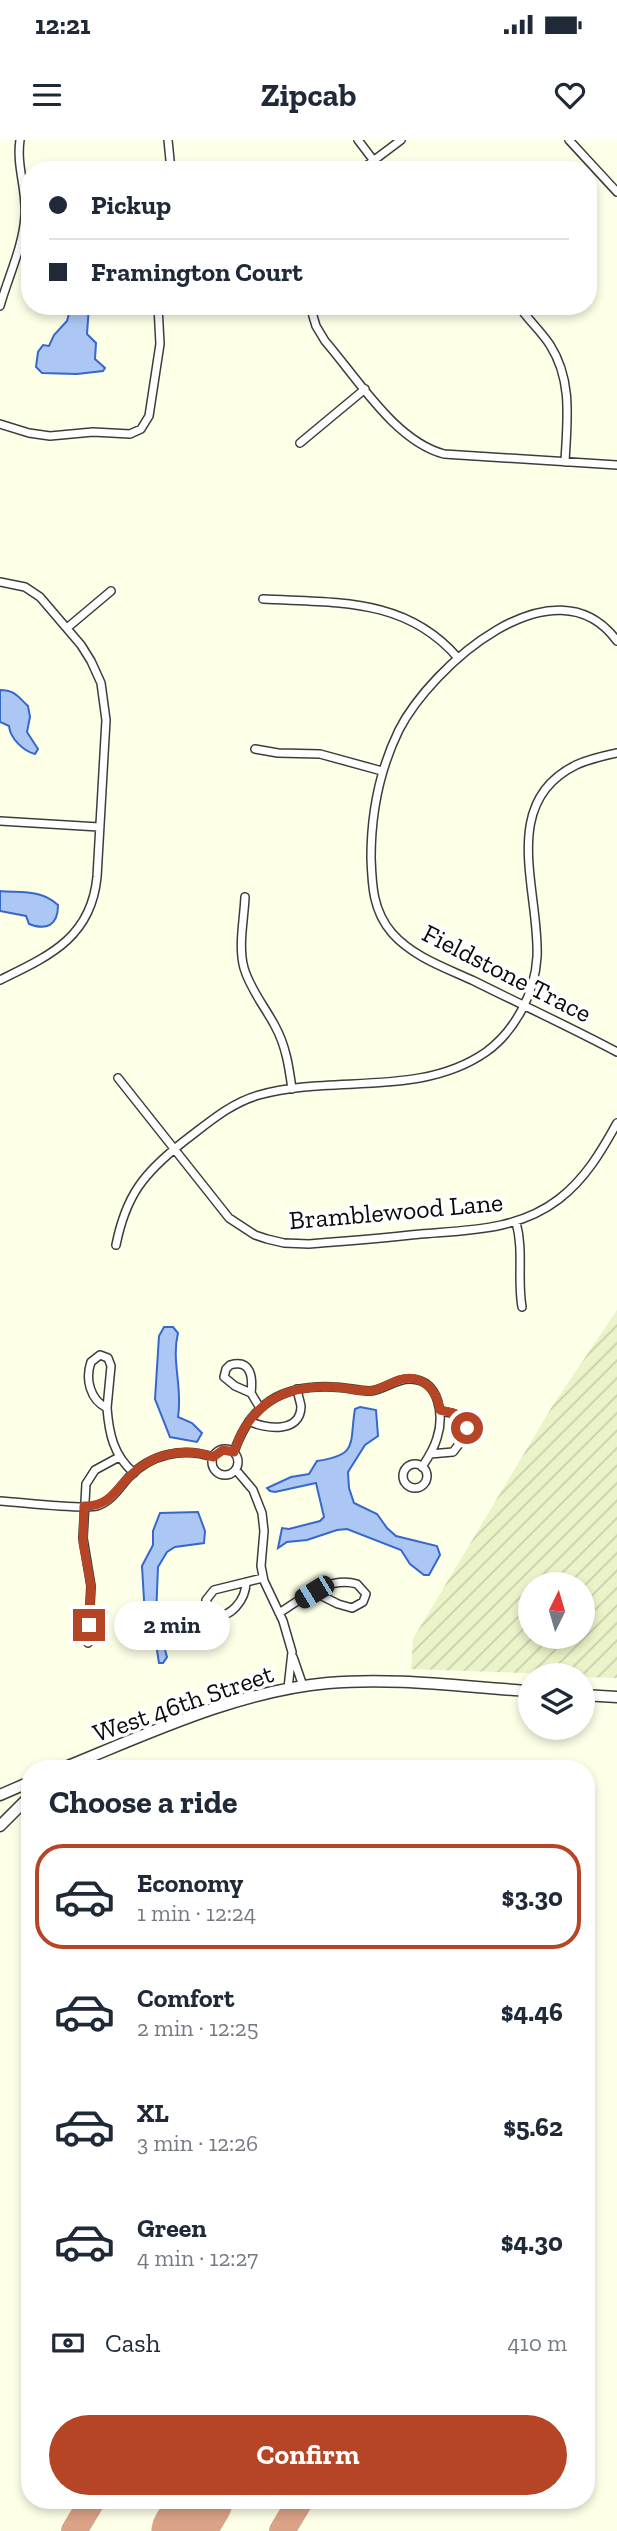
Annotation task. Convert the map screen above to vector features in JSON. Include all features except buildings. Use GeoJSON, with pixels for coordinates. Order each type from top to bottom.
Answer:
{"type":"FeatureCollection","features":[{"type":"Feature","properties":{"kind":"street"},"geometry":{"type":"LineString","coordinates":[[20,140],[21,172]]}},
{"type":"Feature","properties":{"kind":"street"},"geometry":{"type":"LineString","coordinates":[[169,140],[170,161]]}},
{"type":"Feature","properties":{"kind":"street"},"geometry":{"type":"LineString","coordinates":[[358,140],[374,161],[401,140]]}},
{"type":"Feature","properties":{"kind":"street"},"geometry":{"type":"LineString","coordinates":[[569,140],[588,161]]}},
{"type":"Feature","properties":{"kind":"street"},"geometry":{"type":"LineString","coordinates":[[597,170],[617,192]]}},
{"type":"Feature","properties":{"kind":"street"},"geometry":{"type":"LineString","coordinates":[[1,301],[3,286],[21,230]]}},
{"type":"Feature","properties":{"kind":"street"},"geometry":{"type":"LineString","coordinates":[[0,424],[50,436],[93,432],[130,434],[141,429],[149,416],[160,344],[158,315]]}},
{"type":"Feature","properties":{"kind":"street"},"geometry":{"type":"LineString","coordinates":[[313,315],[325,341],[402,431],[419,444],[436,452],[617,465]]}},
{"type":"Feature","properties":{"kind":"street"},"geometry":{"type":"LineString","coordinates":[[525,315],[550,346],[563,375],[568,406],[565,462]]}},
{"type":"Feature","properties":{"kind":"street"},"geometry":{"type":"LineString","coordinates":[[300,443],[365,389]]}},
{"type":"Feature","properties":{"kind":"street"},"geometry":{"type":"LineString","coordinates":[[0,582],[17,584],[33,592],[47,603],[67,628],[91,661],[104,697],[106,725],[96,889],[83,922],[69,939],[52,953],[0,980]]}},
{"type":"Feature","properties":{"kind":"street"},"geometry":{"type":"LineString","coordinates":[[67,628],[111,591]]}},
{"type":"Feature","properties":{"kind":"street"},"geometry":{"type":"LineString","coordinates":[[263,599],[353,604],[387,610],[419,624],[440,639],[458,658]]}},
{"type":"Feature","properties":{"kind":"street","name":"Fieldstone Trace"},"geometry":{"type":"LineString","coordinates":[[617,641],[606,628],[580,612],[545,610],[491,635],[458,658],[432,682],[409,714],[382,771],[373,819],[372,882],[374,900],[385,923],[409,948],[617,1052]]}},
{"type":"Feature","properties":{"kind":"street"},"geometry":{"type":"LineString","coordinates":[[255,749],[278,753],[320,754],[382,771]]}},
{"type":"Feature","properties":{"kind":"street"},"geometry":{"type":"LineString","coordinates":[[116,1245],[121,1219],[137,1187],[157,1163],[235,1105],[261,1095],[292,1089],[418,1078],[445,1073],[470,1063],[488,1050],[513,1025],[524,1006],[533,981],[537,959],[527,842],[533,811],[547,788],[559,776],[586,761],[617,753]]}},
{"type":"Feature","properties":{"kind":"street"},"geometry":{"type":"LineString","coordinates":[[0,821],[99,827]]}},
{"type":"Feature","properties":{"kind":"street"},"geometry":{"type":"LineString","coordinates":[[245,897],[242,953],[244,966],[252,987],[282,1040],[292,1089]]}},
{"type":"Feature","properties":{"kind":"street","name":"Bramblewood Lane"},"geometry":{"type":"LineString","coordinates":[[118,1078],[229,1218],[255,1235],[275,1242],[309,1244],[499,1227],[516,1222],[548,1207],[575,1185],[597,1158],[617,1123]]}},
{"type":"Feature","properties":{"kind":"street"},"geometry":{"type":"LineString","coordinates":[[516,1222],[521,1248],[519,1288],[522,1307]]}},
{"type":"Feature","properties":{"kind":"street"},"geometry":{"type":"LineString","coordinates":[[107,1408],[98,1403],[89,1385],[90,1364],[100,1355],[108,1358],[111,1365],[107,1408],[113,1444],[119,1457],[134,1473]]}},
{"type":"Feature","properties":{"kind":"street"},"geometry":{"type":"LineString","coordinates":[[251,1393],[252,1374],[249,1368],[242,1364],[230,1364],[225,1377],[228,1382],[251,1393],[260,1408]]}},
{"type":"Feature","properties":{"kind":"street"},"geometry":{"type":"LineString","coordinates":[[213,1457],[213,1467],[219,1474],[228,1475],[236,1470],[238,1461],[234,1452],[249,1421],[260,1408],[274,1398],[297,1389],[335,1387],[369,1391],[401,1379],[414,1379],[430,1386],[437,1397],[440,1410],[439,1433],[422,1467]]}},
{"type":"Feature","properties":{"kind":"street"},"geometry":{"type":"LineString","coordinates":[[249,1421],[273,1427],[291,1424],[300,1412],[297,1389]]}},
{"type":"Feature","properties":{"kind":"street"},"geometry":{"type":"LineString","coordinates":[[430,1454],[455,1450],[466,1434],[465,1422],[459,1415],[440,1410]]}},
{"type":"Feature","properties":{"kind":"street"},"geometry":{"type":"LineString","coordinates":[[213,1457],[223,1450],[234,1452]]}},
{"type":"Feature","properties":{"kind":"street"},"geometry":{"type":"LineString","coordinates":[[0,1501],[96,1506],[105,1502],[134,1473],[157,1458],[179,1452],[199,1452],[213,1457]]}},
{"type":"Feature","properties":{"kind":"street"},"geometry":{"type":"LineString","coordinates":[[88,1643],[91,1586],[83,1543],[85,1489],[95,1470],[119,1457]]}},
{"type":"Feature","properties":{"kind":"street"},"geometry":{"type":"LineString","coordinates":[[236,1470],[253,1490],[262,1513],[263,1578],[288,1634],[303,1686]]}},
{"type":"Feature","properties":{"kind":"street"},"geometry":{"type":"LineString","coordinates":[[246,1583],[244,1597],[235,1608],[218,1616],[212,1614],[206,1602],[210,1592],[263,1578]]}},
{"type":"Feature","properties":{"kind":"street"},"geometry":{"type":"LineString","coordinates":[[279,1613],[327,1584],[341,1581],[357,1584],[366,1594],[363,1602],[352,1608],[314,1592]]}},
{"type":"Feature","properties":{"kind":"street"},"geometry":{"type":"LineString","coordinates":[[288,1688],[293,1657]]}},
{"type":"Feature","properties":{"kind":"street","name":"West 46th Street"},"geometry":{"type":"LineString","coordinates":[[84,1760],[184,1720],[288,1688],[353,1681],[392,1681],[518,1690]]}},
{"type":"Feature","properties":{"kind":"street"},"geometry":{"type":"LineString","coordinates":[[595,1696],[617,1697]]}},
{"type":"Feature","properties":{"kind":"street"},"geometry":{"type":"LineString","coordinates":[[0,1795],[21,1786]]}},
{"type":"Feature","properties":{"kind":"street"},"geometry":{"type":"LineString","coordinates":[[0,1826],[21,1805]]}},
{"type":"Feature","properties":{"kind":"green space"},"geometry":{"type":"Polygon","coordinates":[[[617,1310],[617,1678],[595,1677],[595,1663],[518,1663],[518,1673],[411,1669],[413,1639],[553,1405],[617,1310]]]}},
{"type":"Feature","properties":{"kind":"water"},"geometry":{"type":"Polygon","coordinates":[[[69,315],[88,315],[87,334],[96,343],[95,359],[105,368],[103,371],[77,374],[42,373],[36,367],[38,352],[43,345],[49,346],[54,335],[67,321],[69,315]]]}},
{"type":"Feature","properties":{"kind":"water"},"geometry":{"type":"Polygon","coordinates":[[[0,690],[13,693],[28,706],[30,717],[27,732],[38,749],[35,754],[22,747],[12,735],[9,726],[0,722],[0,690]]]}},
{"type":"Feature","properties":{"kind":"water"},"geometry":{"type":"Polygon","coordinates":[[[0,891],[45,896],[58,905],[54,922],[41,927],[29,924],[26,916],[0,911],[0,891]]]}},
{"type":"Feature","properties":{"kind":"water"},"geometry":{"type":"Polygon","coordinates":[[[164,1327],[173,1327],[178,1333],[178,1417],[192,1423],[202,1433],[197,1442],[170,1437],[155,1399],[159,1336],[164,1327]]]}},
{"type":"Feature","properties":{"kind":"water"},"geometry":{"type":"Polygon","coordinates":[[[360,1407],[376,1410],[378,1436],[365,1445],[348,1472],[354,1503],[377,1514],[396,1536],[437,1546],[440,1555],[429,1575],[424,1575],[410,1564],[401,1550],[347,1529],[307,1540],[287,1542],[278,1548],[282,1528],[289,1529],[320,1521],[324,1517],[316,1483],[275,1492],[267,1488],[291,1477],[309,1474],[317,1461],[346,1451],[351,1439],[355,1409],[360,1407]]]}},
{"type":"Feature","properties":{"kind":"water"},"geometry":{"type":"Polygon","coordinates":[[[198,1512],[205,1531],[204,1543],[175,1547],[167,1552],[158,1567],[156,1616],[167,1657],[163,1663],[159,1663],[156,1644],[145,1617],[142,1566],[153,1545],[153,1531],[160,1513],[198,1512]]]}},
{"type":"Feature","properties":{"kind":"taxiway"},"geometry":{"type":"LineString","coordinates":[[74,2531],[87,2509]]}},
{"type":"Feature","properties":{"kind":"taxiway"},"geometry":{"type":"LineString","coordinates":[[282,2531],[295,2509]]}},
{"type":"Feature","properties":{"kind":"runway"},"geometry":{"type":"LineString","coordinates":[[183,2531],[196,2509]]}},
{"type":"Feature","properties":{"kind":"route"},"geometry":{"type":"LineString","coordinates":[[89,1625],[91,1586],[83,1543],[84,1506],[100,1505],[108,1500],[132,1474],[148,1462],[179,1452],[199,1452],[213,1457],[223,1450],[234,1452],[247,1423],[263,1405],[303,1387],[369,1391],[401,1379],[422,1381],[430,1386],[437,1397],[440,1410],[459,1415],[467,1428]]}}]}
